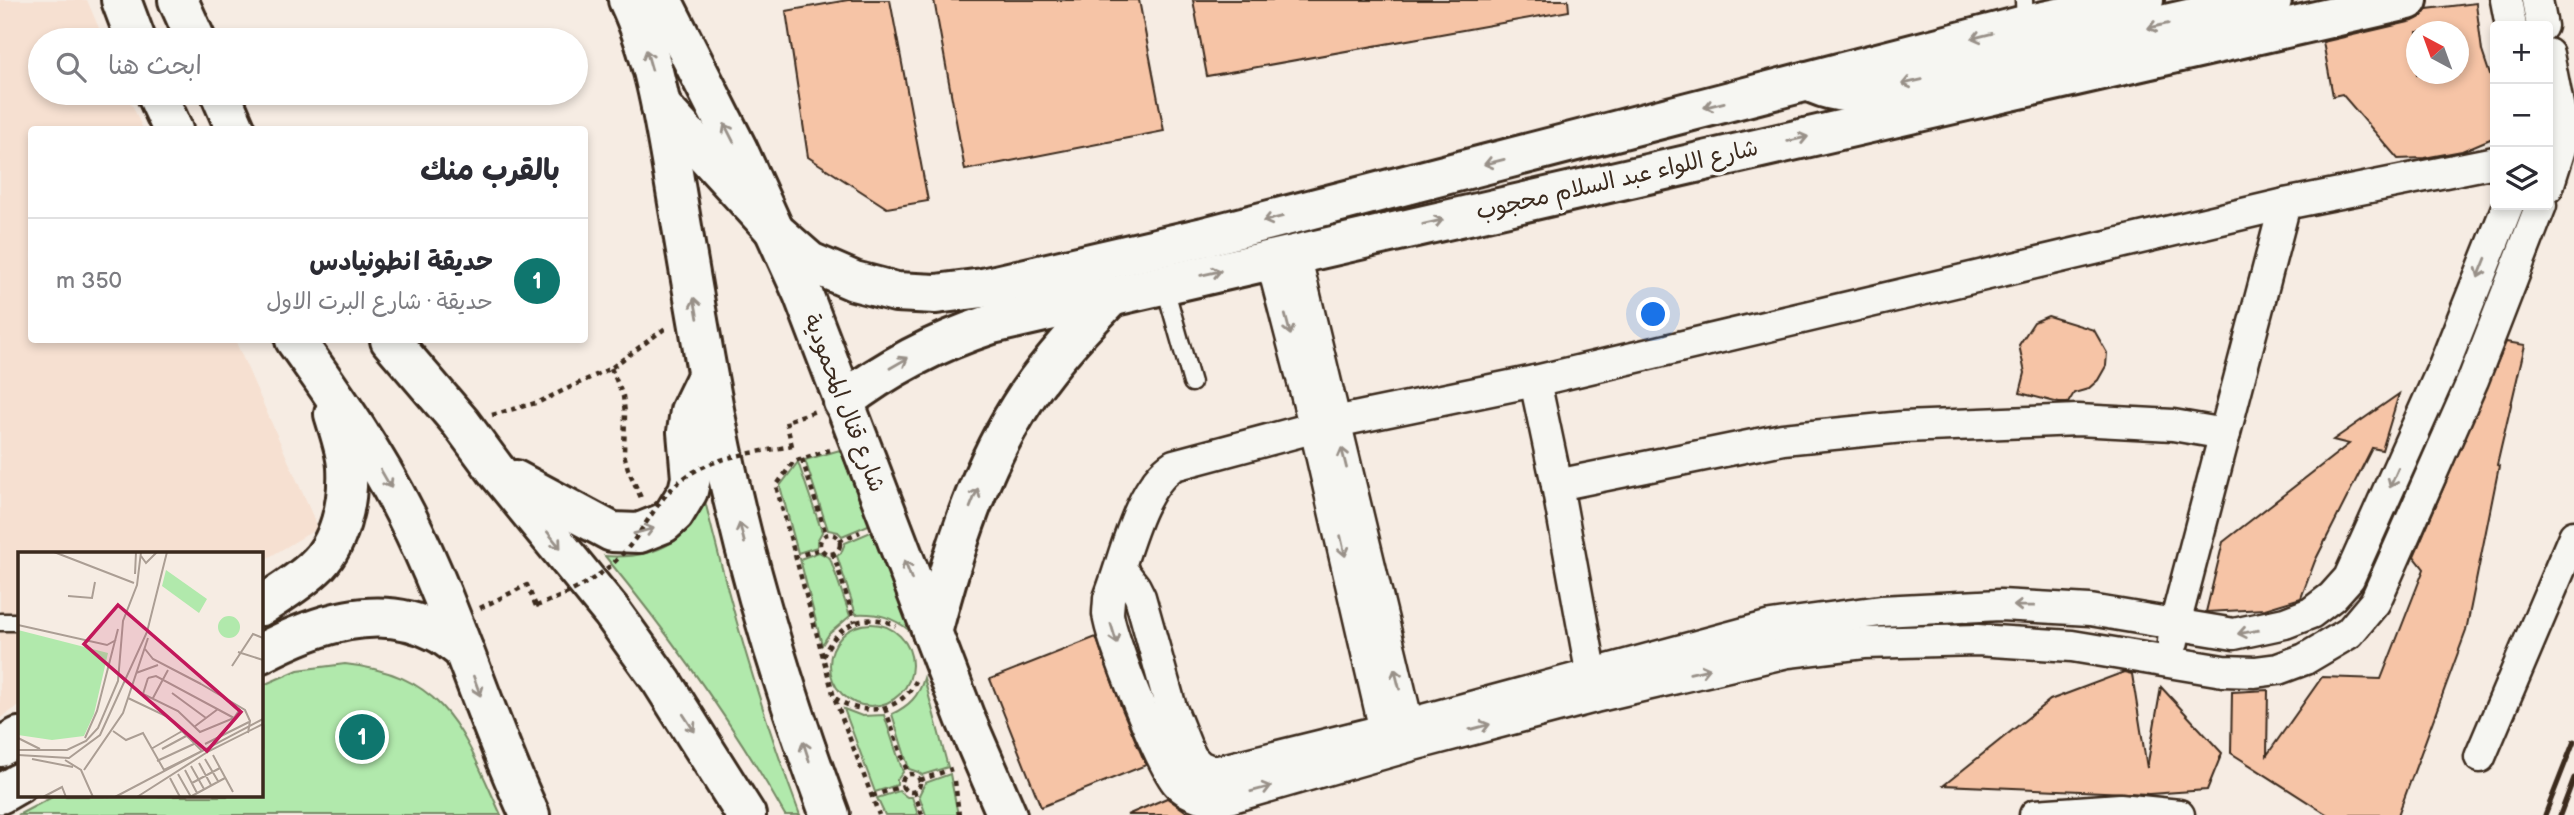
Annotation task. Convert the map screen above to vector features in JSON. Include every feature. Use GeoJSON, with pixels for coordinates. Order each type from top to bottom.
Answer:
{"type":"FeatureCollection","features":[{"type":"Feature","properties":{"kind":"main road"},"geometry":{"type":"LineString","coordinates":[[121,0],[132,28]]}},
{"type":"Feature","properties":{"kind":"main road"},"geometry":{"type":"LineString","coordinates":[[178,0],[191,28]]}},
{"type":"Feature","properties":{"kind":"main road"},"geometry":{"type":"LineString","coordinates":[[628,0],[637,20],[661,106],[719,440],[762,608],[809,759],[830,815]]}},
{"type":"Feature","properties":{"kind":"main road","name":"شارع قنال المحمودية"},"geometry":{"type":"LineString","coordinates":[[662,0],[777,233],[843,402],[916,631],[965,718],[1007,815]]}},
{"type":"Feature","properties":{"kind":"main road","name":"شارع اللواء عبد السلام محجوب"},"geometry":{"type":"LineString","coordinates":[[661,106],[777,233],[810,262],[854,281],[896,292],[936,294],[983,288],[1215,234],[1808,81],[2024,13],[2144,0]]}},
{"type":"Feature","properties":{"kind":"main road"},"geometry":{"type":"LineString","coordinates":[[1808,81],[1819,87],[1843,93],[1871,91],[2272,0]]}},
{"type":"Feature","properties":{"kind":"main road","name":"شارع اللواء عبد السلام محجوب"},"geometry":{"type":"LineString","coordinates":[[843,402],[898,363],[960,334],[992,324],[2408,0]]}},
{"type":"Feature","properties":{"kind":"main road"},"geometry":{"type":"LineString","coordinates":[[162,105],[171,126]]}},
{"type":"Feature","properties":{"kind":"main road"},"geometry":{"type":"LineString","coordinates":[[225,105],[234,126]]}},
{"type":"Feature","properties":{"kind":"main road"},"geometry":{"type":"LineString","coordinates":[[916,631],[995,449],[1030,391],[1069,342],[1112,296]]}},
{"type":"Feature","properties":{"kind":"main road"},"geometry":{"type":"LineString","coordinates":[[297,343],[368,447],[406,514],[459,636],[489,719],[530,815]]}},
{"type":"Feature","properties":{"kind":"main road"},"geometry":{"type":"LineString","coordinates":[[393,343],[461,423],[618,621],[689,723],[746,815]]}},
{"type":"Feature","properties":{"kind":"main road"},"geometry":{"type":"LineString","coordinates":[[495,469],[612,532],[626,534],[652,530],[674,514],[688,491],[691,478],[687,432],[690,411],[707,375]]}},
{"type":"Feature","properties":{"kind":"main road"},"geometry":{"type":"LineString","coordinates":[[262,605],[317,566],[336,536],[339,526],[344,506],[347,467],[339,429],[323,379]]}},
{"type":"Feature","properties":{"kind":"main road"},"geometry":{"type":"LineString","coordinates":[[262,653],[312,629],[370,616],[407,621],[437,632],[459,636]]}},
{"type":"Feature","properties":{"kind":"main road"},"geometry":{"type":"LineString","coordinates":[[965,718],[972,752],[975,815]]}},
{"type":"Feature","properties":{"kind":"main road"},"geometry":{"type":"LineString","coordinates":[[0,747],[18,738]]}},
{"type":"Feature","properties":{"kind":"main road"},"geometry":{"type":"LineString","coordinates":[[0,794],[18,784]]}},
{"type":"Feature","properties":{"kind":"street"},"geometry":{"type":"LineString","coordinates":[[2506,0],[2510,21]]}},
{"type":"Feature","properties":{"kind":"street"},"geometry":{"type":"LineString","coordinates":[[2537,0],[2541,21]]}},
{"type":"Feature","properties":{"kind":"street"},"geometry":{"type":"LineString","coordinates":[[2553,79],[2563,139],[2554,156]]}},
{"type":"Feature","properties":{"kind":"street"},"geometry":{"type":"LineString","coordinates":[[2490,163],[2285,204],[1535,381],[1325,425],[1174,465],[1162,473],[1144,501],[1109,598],[1108,614],[1134,691],[1170,775],[1187,791],[1200,798],[1216,787],[1593,685],[1771,626],[1881,611],[2037,606],[2090,610],[2224,634],[2263,629],[2311,613],[2332,597],[2349,578],[2443,368],[2506,210]]}},
{"type":"Feature","properties":{"kind":"street"},"geometry":{"type":"LineString","coordinates":[[2170,663],[2175,624],[2285,204]]}},
{"type":"Feature","properties":{"kind":"street"},"geometry":{"type":"LineString","coordinates":[[1593,685],[1822,646],[1864,643],[1977,640],[2072,646],[2223,671],[2255,672],[2278,669],[2305,659],[2349,633],[2375,602],[2473,380],[2539,210]]}},
{"type":"Feature","properties":{"kind":"street"},"geometry":{"type":"LineString","coordinates":[[1283,256],[1399,738]]}},
{"type":"Feature","properties":{"kind":"street"},"geometry":{"type":"LineString","coordinates":[[1535,381],[1557,485],[1593,685]]}},
{"type":"Feature","properties":{"kind":"street"},"geometry":{"type":"LineString","coordinates":[[1557,485],[1783,439],[1903,427],[2078,420],[2173,425],[2225,434]]}},
{"type":"Feature","properties":{"kind":"street"},"geometry":{"type":"LineString","coordinates":[[2480,757],[2574,536]]}},
{"type":"Feature","properties":{"kind":"street"},"geometry":{"type":"LineString","coordinates":[[2035,815],[2120,809],[2179,815]]}},
{"type":"Feature","properties":{"kind":"lane"},"geometry":{"type":"LineString","coordinates":[[1164,284],[1192,383]]}},
{"type":"Feature","properties":{"kind":"lane"},"geometry":{"type":"LineString","coordinates":[[0,622],[18,622]]}},
{"type":"Feature","properties":{"kind":"path"},"geometry":{"type":"LineString","coordinates":[[461,423],[539,402],[611,368],[655,337],[695,302]]}},
{"type":"Feature","properties":{"kind":"path"},"geometry":{"type":"LineString","coordinates":[[611,368],[623,396],[624,454],[634,482]]}},
{"type":"Feature","properties":{"kind":"path"},"geometry":{"type":"LineString","coordinates":[[459,636],[527,585],[536,606],[581,587],[602,573],[636,537],[664,495],[683,478],[705,465],[729,457],[792,446],[786,421]]}},
{"type":"Feature","properties":{"kind":"path"},"geometry":{"type":"LineString","coordinates":[[841,446],[794,461],[776,486],[834,697],[880,815]]}},
{"type":"Feature","properties":{"kind":"path"},"geometry":{"type":"LineString","coordinates":[[802,459],[826,534]]}},
{"type":"Feature","properties":{"kind":"path"},"geometry":{"type":"LineString","coordinates":[[839,541],[863,531]]}},
{"type":"Feature","properties":{"kind":"path"},"geometry":{"type":"LineString","coordinates":[[826,534],[836,536],[839,541],[839,548],[832,553]]}},
{"type":"Feature","properties":{"kind":"path"},"geometry":{"type":"LineString","coordinates":[[821,549],[822,538],[826,534]]}},
{"type":"Feature","properties":{"kind":"path"},"geometry":{"type":"LineString","coordinates":[[794,557],[821,549],[832,553]]}},
{"type":"Feature","properties":{"kind":"path"},"geometry":{"type":"LineString","coordinates":[[832,553],[855,622]]}},
{"type":"Feature","properties":{"kind":"path"},"geometry":{"type":"LineString","coordinates":[[823,657],[835,635],[855,622],[878,619],[916,631]]}},
{"type":"Feature","properties":{"kind":"path"},"geometry":{"type":"LineString","coordinates":[[834,697],[853,708],[885,708],[906,696],[919,675]]}},
{"type":"Feature","properties":{"kind":"path"},"geometry":{"type":"LineString","coordinates":[[885,708],[908,774]]}},
{"type":"Feature","properties":{"kind":"path"},"geometry":{"type":"LineString","coordinates":[[920,780],[953,769]]}},
{"type":"Feature","properties":{"kind":"path"},"geometry":{"type":"LineString","coordinates":[[908,774],[915,774],[920,780],[918,789],[909,792],[902,781],[908,774]]}},
{"type":"Feature","properties":{"kind":"path"},"geometry":{"type":"LineString","coordinates":[[872,796],[903,786]]}},
{"type":"Feature","properties":{"kind":"path"},"geometry":{"type":"LineString","coordinates":[[914,791],[922,815]]}},
{"type":"Feature","properties":{"kind":"shaded area"},"geometry":{"type":"Polygon","coordinates":[[[0,0],[87,0],[99,28],[28,28],[28,105],[132,105],[142,126],[28,126],[28,343],[236,343],[318,528],[262,561],[262,552],[18,552],[18,707],[0,718],[0,0]]]}},
{"type":"Feature","properties":{"kind":"green space"},"geometry":{"type":"Polygon","coordinates":[[[840,450],[871,524],[842,536],[838,532],[828,530],[805,460],[840,450]]]}},
{"type":"Feature","properties":{"kind":"green space"},"geometry":{"type":"Polygon","coordinates":[[[798,462],[822,532],[817,547],[798,553],[780,486],[798,462]]]}},
{"type":"Feature","properties":{"kind":"green space"},"geometry":{"type":"Polygon","coordinates":[[[705,501],[748,660],[800,815],[785,815],[701,682],[605,556],[637,555],[665,546],[688,528],[705,501]]]}},
{"type":"Feature","properties":{"kind":"green space"},"geometry":{"type":"Polygon","coordinates":[[[873,531],[910,631],[885,617],[856,614],[837,556],[845,543],[873,531]]]}},
{"type":"Feature","properties":{"kind":"green space"},"geometry":{"type":"Polygon","coordinates":[[[819,552],[830,558],[850,616],[829,634],[822,645],[800,559],[819,552]]]}},
{"type":"Feature","properties":{"kind":"green space"},"geometry":{"type":"Polygon","coordinates":[[[871,624],[887,627],[900,636],[909,649],[912,665],[909,681],[900,694],[887,703],[871,706],[855,703],[842,694],[833,681],[830,665],[833,649],[842,636],[855,627],[871,624]]]}},
{"type":"Feature","properties":{"kind":"green space"},"geometry":{"type":"Polygon","coordinates":[[[345,664],[379,670],[407,681],[429,695],[447,712],[462,734],[501,815],[18,815],[50,798],[262,798],[262,686],[298,670],[345,664]]]}},
{"type":"Feature","properties":{"kind":"green space"},"geometry":{"type":"Polygon","coordinates":[[[924,678],[948,767],[922,775],[909,769],[892,714],[912,700],[924,678]]]}},
{"type":"Feature","properties":{"kind":"green space"},"geometry":{"type":"Polygon","coordinates":[[[844,709],[862,716],[884,715],[903,772],[897,785],[875,792],[844,709]]]}},
{"type":"Feature","properties":{"kind":"green space"},"geometry":{"type":"Polygon","coordinates":[[[950,774],[958,815],[926,815],[919,795],[925,783],[950,774]]]}},
{"type":"Feature","properties":{"kind":"green space"},"geometry":{"type":"Polygon","coordinates":[[[899,791],[912,797],[918,815],[885,815],[877,798],[899,791]]]}},
{"type":"Feature","properties":{"kind":"building"},"geometry":{"type":"Polygon","coordinates":[[[848,0],[890,0],[928,201],[887,208],[808,157],[786,11],[848,0]]]}},
{"type":"Feature","properties":{"kind":"building"},"geometry":{"type":"Polygon","coordinates":[[[934,0],[1139,0],[1164,131],[965,170],[934,0]]]}},
{"type":"Feature","properties":{"kind":"building"},"geometry":{"type":"Polygon","coordinates":[[[1193,0],[1568,0],[1569,11],[1207,76],[1193,0]]]}},
{"type":"Feature","properties":{"kind":"building"},"geometry":{"type":"Polygon","coordinates":[[[2476,3],[2482,51],[2490,75],[2490,139],[2462,151],[2424,158],[2398,159],[2342,94],[2333,96],[2323,42],[2406,23],[2406,84],[2469,84],[2469,21],[2413,21],[2427,9],[2476,3]]]}},
{"type":"Feature","properties":{"kind":"building"},"geometry":{"type":"Polygon","coordinates":[[[2048,316],[2094,330],[2107,353],[2106,366],[2098,380],[2088,389],[2074,393],[2068,403],[2020,393],[2025,373],[2019,345],[2034,322],[2048,316]]]}},
{"type":"Feature","properties":{"kind":"building"},"geometry":{"type":"Polygon","coordinates":[[[2506,342],[2525,345],[2497,465],[2499,466],[2466,631],[2398,815],[2328,815],[2231,753],[2232,692],[2268,690],[2267,755],[2322,677],[2381,679],[2424,569],[2414,556],[2506,342]]]}},
{"type":"Feature","properties":{"kind":"building"},"geometry":{"type":"Polygon","coordinates":[[[2399,394],[2382,450],[2372,448],[2315,561],[2301,598],[2265,609],[2206,612],[2223,542],[2349,444],[2333,440],[2399,394]]]}},
{"type":"Feature","properties":{"kind":"building"},"geometry":{"type":"Polygon","coordinates":[[[1096,637],[1146,765],[1041,807],[990,679],[1096,637]]]}},
{"type":"Feature","properties":{"kind":"building"},"geometry":{"type":"Polygon","coordinates":[[[2124,672],[2132,674],[2147,768],[2161,687],[2222,753],[2207,790],[2149,794],[1944,785],[2050,700],[2124,672]]]}},
{"type":"Feature","properties":{"kind":"building"},"geometry":{"type":"Polygon","coordinates":[[[1167,798],[1191,815],[1127,815],[1167,798]]]}},
{"type":"Feature","properties":{"kind":"railway"},"geometry":{"type":"LineString","coordinates":[[2545,815],[2574,741]]}},
{"type":"Feature","properties":{"kind":"railway"},"geometry":{"type":"LineString","coordinates":[[2560,815],[2574,778]]}},
{"type":"Feature","properties":{"kind":"place","name":"حديقة انطونيادس"},"geometry":{"type":"Point","coordinates":[362,737]}}]}
